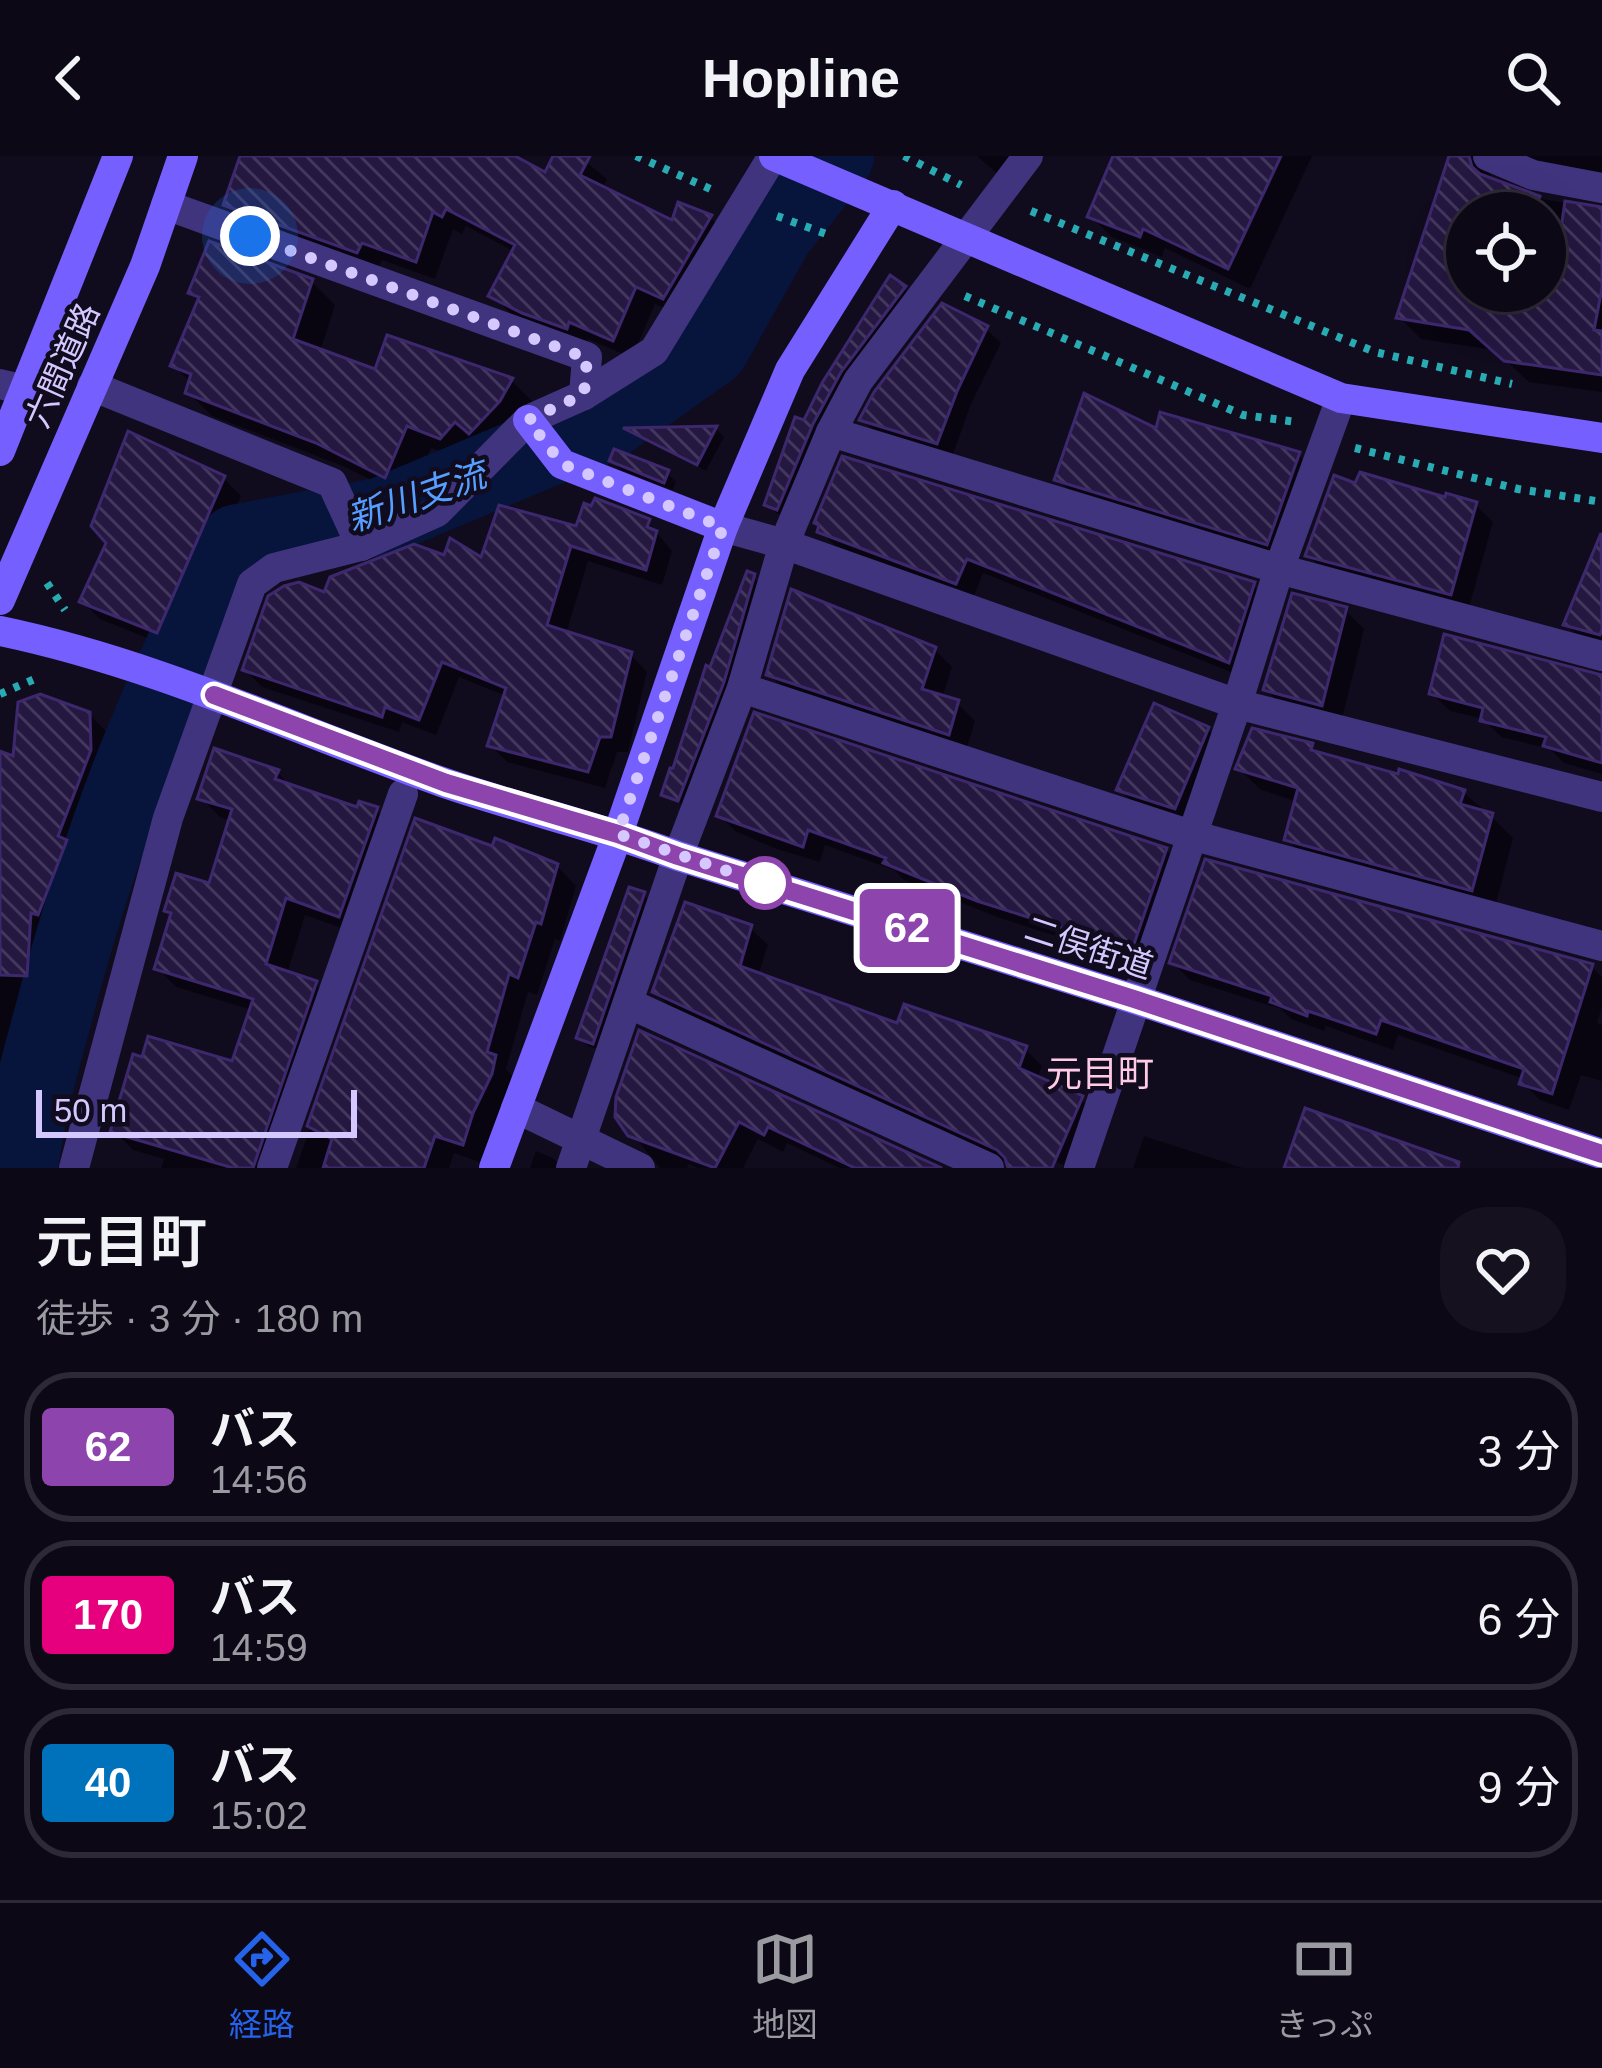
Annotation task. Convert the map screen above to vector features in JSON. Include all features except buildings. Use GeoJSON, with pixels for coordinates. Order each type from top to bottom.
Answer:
{"type":"FeatureCollection","features":[{"type":"Feature","properties":{"kind":"street","name":"六間道路"},"geometry":{"type":"LineString","coordinates":[[0,451],[12,387],[118,156]]}},
{"type":"Feature","properties":{"kind":"street","name":"六間道路"},"geometry":{"type":"LineString","coordinates":[[0,600],[145,266],[183,156]]}},
{"type":"Feature","properties":{"kind":"street"},"geometry":{"type":"LineString","coordinates":[[74,1168],[168,818],[252,584],[274,568],[360,544],[437,512],[532,426],[654,351],[774,156],[1341,398],[1602,438]]}},
{"type":"Feature","properties":{"kind":"street"},"geometry":{"type":"LineString","coordinates":[[575,1154],[742,688],[784,544],[831,432],[858,381],[1028,156]]}},
{"type":"Feature","properties":{"kind":"street"},"geometry":{"type":"LineString","coordinates":[[1488,156],[1532,175],[1602,188]]}},
{"type":"Feature","properties":{"kind":"street"},"geometry":{"type":"LineString","coordinates":[[166,205],[587,358],[584,394]]}},
{"type":"Feature","properties":{"kind":"street"},"geometry":{"type":"LineString","coordinates":[[494,1168],[618,834],[723,527],[790,370],[892,205]]}},
{"type":"Feature","properties":{"kind":"street"},"geometry":{"type":"LineString","coordinates":[[92,386],[332,483],[360,544]]}},
{"type":"Feature","properties":{"kind":"street"},"geometry":{"type":"LineString","coordinates":[[1079,1168],[1279,568],[1341,398]]}},
{"type":"Feature","properties":{"kind":"street"},"geometry":{"type":"LineString","coordinates":[[532,426],[562,464],[723,527],[784,544],[1237,704],[1602,796]]}},
{"type":"Feature","properties":{"kind":"street"},"geometry":{"type":"LineString","coordinates":[[831,432],[1279,568],[1602,656]]}},
{"type":"Feature","properties":{"kind":"street","name":"二俣街道"},"geometry":{"type":"LineString","coordinates":[[0,631],[153,671],[446,783],[1134,999],[1602,1154]]}},
{"type":"Feature","properties":{"kind":"street"},"geometry":{"type":"LineString","coordinates":[[742,688],[1191,835],[1602,946]]}},
{"type":"Feature","properties":{"kind":"street"},"geometry":{"type":"LineString","coordinates":[[272,1168],[403,794]]}},
{"type":"Feature","properties":{"kind":"street"},"geometry":{"type":"LineString","coordinates":[[628,1003],[989,1168]]}},
{"type":"Feature","properties":{"kind":"street"},"geometry":{"type":"LineString","coordinates":[[516,1108],[575,1154],[640,1168]]}},
{"type":"Feature","properties":{"kind":"path"},"geometry":{"type":"LineString","coordinates":[[636,156],[722,194]]}},
{"type":"Feature","properties":{"kind":"path"},"geometry":{"type":"LineString","coordinates":[[904,156],[976,192]]}},
{"type":"Feature","properties":{"kind":"path"},"geometry":{"type":"LineString","coordinates":[[1018,206],[1376,352],[1531,388]]}},
{"type":"Feature","properties":{"kind":"path"},"geometry":{"type":"LineString","coordinates":[[805,228],[829,235]]}},
{"type":"Feature","properties":{"kind":"path"},"geometry":{"type":"LineString","coordinates":[[950,290],[1243,415],[1299,423]]}},
{"type":"Feature","properties":{"kind":"path"},"geometry":{"type":"LineString","coordinates":[[1342,445],[1518,489],[1602,502]]}},
{"type":"Feature","properties":{"kind":"waterway","name":"新川支流"},"geometry":{"type":"LineString","coordinates":[[19,1168],[30,1103],[58,997],[113,821],[157,709],[238,543],[383,516],[603,424],[710,348],[775,232],[835,156]]}},
{"type":"Feature","properties":{"kind":"bus line","name":"62"},"geometry":{"type":"LineString","coordinates":[[214,695],[446,783],[1134,999],[1602,1154]]}},
{"type":"Feature","properties":{"kind":"district","name":"元目町"},"geometry":{"type":"Point","coordinates":[1100,1073]}},
{"type":"Feature","properties":{"kind":"route"},"geometry":{"type":"LineString","coordinates":[[250,236],[587,358],[584,394],[528,420],[562,464],[723,527],[618,834],[769,885],[765,883]]}}]}
